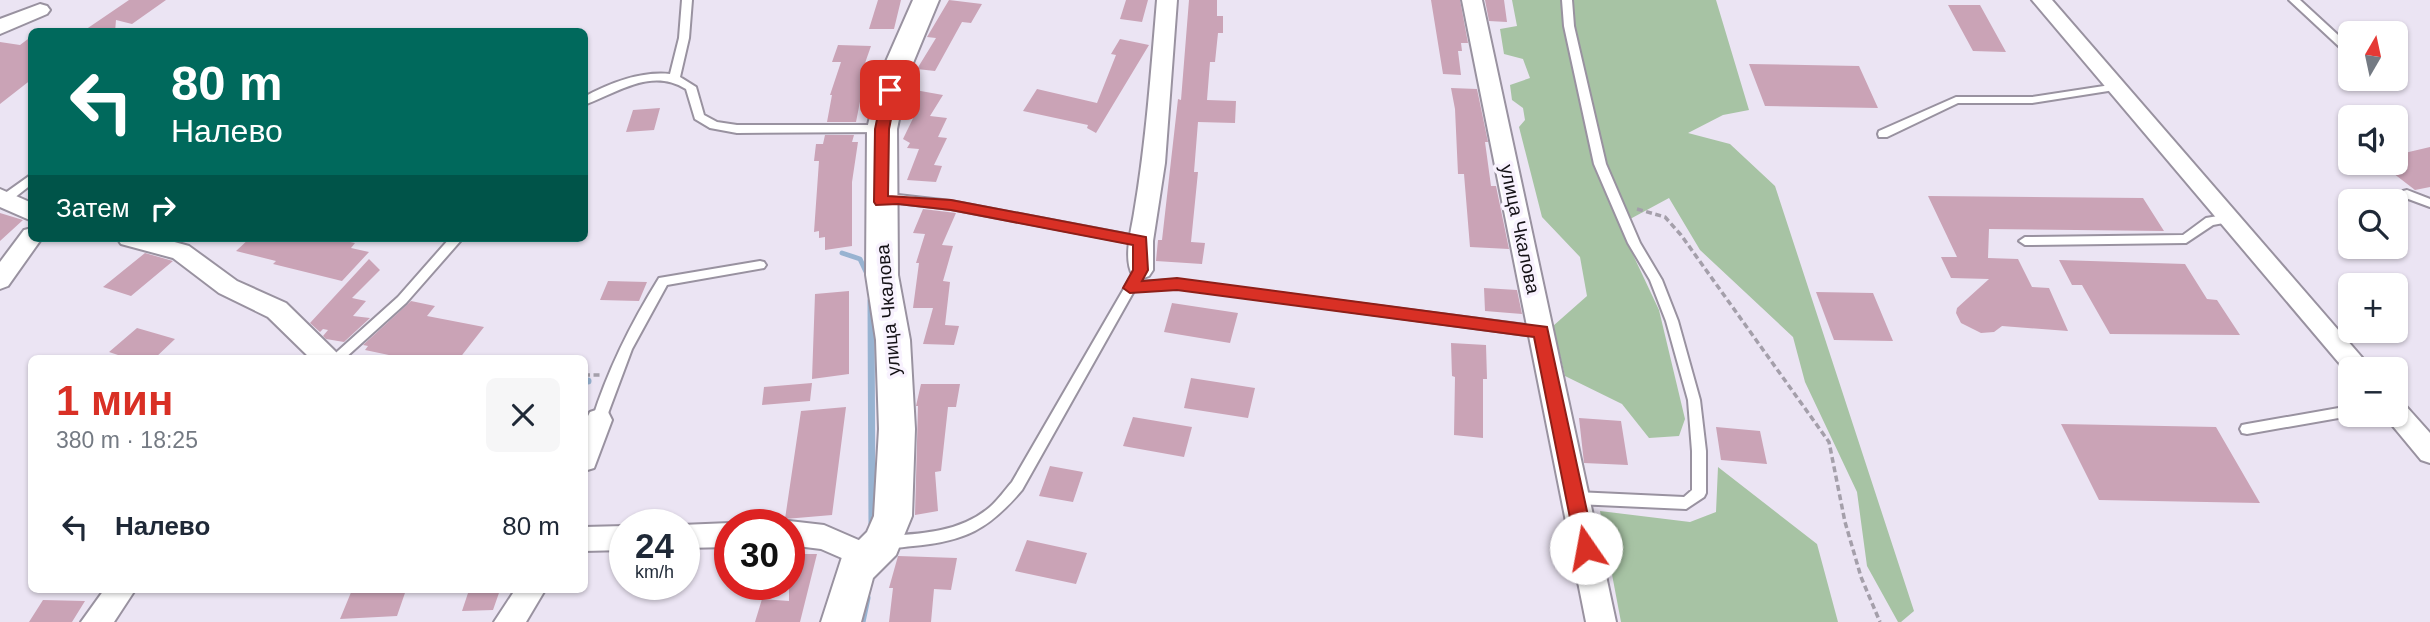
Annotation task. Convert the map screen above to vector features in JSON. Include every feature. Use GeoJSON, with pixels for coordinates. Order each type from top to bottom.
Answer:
{"type":"FeatureCollection","features":[{"type":"Feature","properties":{"kind":"street","name":"улица Чкалова"},"geometry":{"type":"LineString","coordinates":[[841,622],[856,569],[874,550],[893,516],[897,429],[893,340],[882,275],[882,129],[894,75],[926,0]]}},
{"type":"Feature","properties":{"kind":"street"},"geometry":{"type":"LineString","coordinates":[[1136,279],[1154,163],[1167,0]]}},
{"type":"Feature","properties":{"kind":"street","name":"улица Чкалова"},"geometry":{"type":"LineString","coordinates":[[1472,0],[1601,622]]}},
{"type":"Feature","properties":{"kind":"street"},"geometry":{"type":"LineString","coordinates":[[2042,0],[2349,357]]}},
{"type":"Feature","properties":{"kind":"street"},"geometry":{"type":"LineString","coordinates":[[0,28],[14,19],[40,10]]}},
{"type":"Feature","properties":{"kind":"street"},"geometry":{"type":"LineString","coordinates":[[3,198],[28,211]]}},
{"type":"Feature","properties":{"kind":"street"},"geometry":{"type":"LineString","coordinates":[[0,280],[28,242]]}},
{"type":"Feature","properties":{"kind":"street"},"geometry":{"type":"LineString","coordinates":[[144,242],[181,252],[228,287],[276,310],[323,355]]}},
{"type":"Feature","properties":{"kind":"street"},"geometry":{"type":"LineString","coordinates":[[588,449],[599,420]]}},
{"type":"Feature","properties":{"kind":"street"},"geometry":{"type":"LineString","coordinates":[[2408,426],[2430,452]]}},
{"type":"Feature","properties":{"kind":"street"},"geometry":{"type":"LineString","coordinates":[[805,535],[874,550]]}},
{"type":"Feature","properties":{"kind":"street"},"geometry":{"type":"LineString","coordinates":[[588,540],[609,539]]}},
{"type":"Feature","properties":{"kind":"street"},"geometry":{"type":"LineString","coordinates":[[96,622],[119,593]]}},
{"type":"Feature","properties":{"kind":"street"},"geometry":{"type":"LineString","coordinates":[[509,622],[529,593]]}},
{"type":"Feature","properties":{"kind":"lane"},"geometry":{"type":"LineString","coordinates":[[674,78],[684,38],[687,0]]}},
{"type":"Feature","properties":{"kind":"lane"},"geometry":{"type":"LineString","coordinates":[[1567,0],[1569,26],[1600,164],[1634,243],[1656,280],[1672,321],[1694,400],[1699,451],[1699,493],[1686,503],[1576,498]]}},
{"type":"Feature","properties":{"kind":"lane"},"geometry":{"type":"LineString","coordinates":[[2294,0],[2338,40]]}},
{"type":"Feature","properties":{"kind":"lane"},"geometry":{"type":"LineString","coordinates":[[588,100],[629,83],[651,78],[674,78],[691,87],[699,117],[714,125],[737,129],[882,129]]}},
{"type":"Feature","properties":{"kind":"lane"},"geometry":{"type":"LineString","coordinates":[[1883,134],[1956,100],[2032,100],[2117,87]]}},
{"type":"Feature","properties":{"kind":"lane"},"geometry":{"type":"LineString","coordinates":[[3,198],[28,181]]}},
{"type":"Feature","properties":{"kind":"lane"},"geometry":{"type":"LineString","coordinates":[[2408,194],[2430,203]]}},
{"type":"Feature","properties":{"kind":"lane"},"geometry":{"type":"LineString","coordinates":[[881,202],[898,199],[951,205],[1141,241]]}},
{"type":"Feature","properties":{"kind":"lane"},"geometry":{"type":"LineString","coordinates":[[2025,241],[2186,239],[2210,221],[2230,218]]}},
{"type":"Feature","properties":{"kind":"lane"},"geometry":{"type":"LineString","coordinates":[[340,355],[402,300],[453,242]]}},
{"type":"Feature","properties":{"kind":"lane"},"geometry":{"type":"LineString","coordinates":[[599,420],[612,376],[637,324],[663,281],[760,265]]}},
{"type":"Feature","properties":{"kind":"lane"},"geometry":{"type":"LineString","coordinates":[[874,550],[962,530],[994,513],[1017,486],[1136,279],[1541,332]]}},
{"type":"Feature","properties":{"kind":"lane"},"geometry":{"type":"LineString","coordinates":[[2248,429],[2338,413]]}},
{"type":"Feature","properties":{"kind":"path"},"geometry":{"type":"LineString","coordinates":[[1619,204],[1665,217],[1681,234],[1829,442],[1844,522],[1861,577],[1880,622]]}},
{"type":"Feature","properties":{"kind":"green space"},"geometry":{"type":"Polygon","coordinates":[[[1512,0],[1716,0],[1749,110],[1723,115],[1688,133],[1730,144],[1775,186],[1914,611],[1901,622],[1898,622],[1867,566],[1857,492],[1805,382],[1793,337],[1700,250],[1669,198],[1619,225],[1659,310],[1685,419],[1679,436],[1649,438],[1622,404],[1565,376],[1553,326],[1587,296],[1580,257],[1542,217],[1519,127],[1525,120],[1523,108],[1512,100],[1510,85],[1530,78],[1523,59],[1504,54],[1500,29],[1517,26],[1512,0]]]}},
{"type":"Feature","properties":{"kind":"green space"},"geometry":{"type":"Polygon","coordinates":[[[1718,467],[1817,544],[1838,622],[1621,622],[1600,511],[1690,522],[1716,512],[1718,467]]]}},
{"type":"Feature","properties":{"kind":"building"},"geometry":{"type":"Polygon","coordinates":[[[129,0],[166,0],[132,24],[116,20],[115,28],[88,28],[129,0]]]}},
{"type":"Feature","properties":{"kind":"building"},"geometry":{"type":"Polygon","coordinates":[[[878,0],[901,0],[894,29],[869,29],[878,0]]]}},
{"type":"Feature","properties":{"kind":"building"},"geometry":{"type":"Polygon","coordinates":[[[949,0],[982,4],[971,23],[962,22],[935,71],[917,69],[936,38],[927,37],[949,0]]]}},
{"type":"Feature","properties":{"kind":"building"},"geometry":{"type":"Polygon","coordinates":[[[1126,0],[1148,0],[1142,22],[1120,19],[1126,0]]]}},
{"type":"Feature","properties":{"kind":"building"},"geometry":{"type":"Polygon","coordinates":[[[1189,0],[1217,0],[1217,16],[1223,16],[1223,33],[1218,33],[1215,62],[1210,62],[1207,100],[1236,101],[1235,123],[1198,122],[1194,172],[1198,172],[1191,242],[1205,243],[1202,264],[1156,261],[1158,240],[1162,240],[1178,99],[1181,100],[1189,0]]]}},
{"type":"Feature","properties":{"kind":"building"},"geometry":{"type":"Polygon","coordinates":[[[1431,0],[1460,0],[1468,43],[1461,43],[1462,51],[1458,51],[1461,75],[1443,74],[1431,0]]]}},
{"type":"Feature","properties":{"kind":"building"},"geometry":{"type":"Polygon","coordinates":[[[1485,0],[1504,0],[1507,22],[1489,21],[1485,0]]]}},
{"type":"Feature","properties":{"kind":"building"},"geometry":{"type":"Polygon","coordinates":[[[1948,5],[1980,5],[2006,52],[1973,51],[1948,5]]]}},
{"type":"Feature","properties":{"kind":"building"},"geometry":{"type":"Polygon","coordinates":[[[28,39],[28,82],[0,104],[0,42],[20,45],[28,39]]]}},
{"type":"Feature","properties":{"kind":"building"},"geometry":{"type":"Polygon","coordinates":[[[1120,39],[1149,45],[1096,133],[1087,128],[1088,125],[1023,111],[1037,89],[1097,103],[1116,55],[1111,54],[1120,39]]]}},
{"type":"Feature","properties":{"kind":"building"},"geometry":{"type":"Polygon","coordinates":[[[838,45],[871,46],[864,66],[867,66],[856,122],[827,122],[830,95],[841,62],[832,62],[838,45]]]}},
{"type":"Feature","properties":{"kind":"building"},"geometry":{"type":"Polygon","coordinates":[[[1749,64],[1859,66],[1878,108],[1765,106],[1749,64]]]}},
{"type":"Feature","properties":{"kind":"building"},"geometry":{"type":"Polygon","coordinates":[[[1451,88],[1477,89],[1488,142],[1485,142],[1491,186],[1496,186],[1509,249],[1470,247],[1464,174],[1458,174],[1455,109],[1451,88]]]}},
{"type":"Feature","properties":{"kind":"building"},"geometry":{"type":"Polygon","coordinates":[[[915,90],[943,95],[930,116],[947,118],[938,137],[947,138],[934,165],[942,166],[936,182],[907,180],[919,149],[907,148],[910,143],[903,139],[918,108],[905,106],[915,90]]]}},
{"type":"Feature","properties":{"kind":"building"},"geometry":{"type":"Polygon","coordinates":[[[660,108],[654,130],[626,132],[633,110],[660,108]]]}},
{"type":"Feature","properties":{"kind":"building"},"geometry":{"type":"Polygon","coordinates":[[[825,135],[854,135],[852,142],[858,142],[852,182],[852,246],[825,250],[825,237],[819,238],[819,231],[814,232],[819,161],[814,161],[816,144],[823,144],[825,135]]]}},
{"type":"Feature","properties":{"kind":"building"},"geometry":{"type":"Polygon","coordinates":[[[2430,147],[2430,187],[2415,190],[2396,175],[2408,175],[2408,152],[2430,147]]]}},
{"type":"Feature","properties":{"kind":"building"},"geometry":{"type":"Polygon","coordinates":[[[1928,196],[2143,198],[2164,231],[1989,229],[1988,258],[2018,259],[2032,287],[2049,288],[2068,331],[2002,326],[1994,332],[1981,333],[1961,323],[1956,313],[1957,308],[1989,279],[1951,278],[1941,257],[1957,257],[1928,196]]]}},
{"type":"Feature","properties":{"kind":"building"},"geometry":{"type":"Polygon","coordinates":[[[923,209],[956,213],[942,245],[953,246],[943,281],[950,282],[945,325],[959,326],[954,345],[923,344],[933,308],[913,308],[919,263],[916,263],[925,234],[913,233],[923,209]]]}},
{"type":"Feature","properties":{"kind":"building"},"geometry":{"type":"Polygon","coordinates":[[[0,213],[23,220],[0,241],[0,213]]]}},
{"type":"Feature","properties":{"kind":"building"},"geometry":{"type":"Polygon","coordinates":[[[246,242],[350,242],[355,243],[351,248],[369,252],[342,281],[273,264],[276,261],[236,251],[246,242]]]}},
{"type":"Feature","properties":{"kind":"building"},"geometry":{"type":"Polygon","coordinates":[[[145,253],[173,261],[131,296],[103,287],[145,253]]]}},
{"type":"Feature","properties":{"kind":"building"},"geometry":{"type":"Polygon","coordinates":[[[369,259],[380,270],[352,298],[366,301],[353,316],[370,318],[344,342],[326,339],[323,336],[328,330],[323,329],[320,332],[310,323],[369,259]]]}},
{"type":"Feature","properties":{"kind":"building"},"geometry":{"type":"Polygon","coordinates":[[[2059,260],[2185,264],[2207,299],[2217,300],[2240,335],[2110,334],[2082,285],[2072,285],[2059,260]]]}},
{"type":"Feature","properties":{"kind":"building"},"geometry":{"type":"Polygon","coordinates":[[[608,281],[647,282],[639,301],[600,300],[608,281]]]}},
{"type":"Feature","properties":{"kind":"building"},"geometry":{"type":"Polygon","coordinates":[[[1484,288],[1517,290],[1522,314],[1485,311],[1484,288]]]}},
{"type":"Feature","properties":{"kind":"building"},"geometry":{"type":"Polygon","coordinates":[[[849,291],[849,374],[812,379],[815,294],[849,291]]]}},
{"type":"Feature","properties":{"kind":"building"},"geometry":{"type":"Polygon","coordinates":[[[1816,292],[1873,293],[1893,341],[1834,340],[1816,292]]]}},
{"type":"Feature","properties":{"kind":"building"},"geometry":{"type":"Polygon","coordinates":[[[411,301],[435,306],[427,316],[484,327],[462,355],[389,355],[365,350],[368,346],[363,345],[411,301]]]}},
{"type":"Feature","properties":{"kind":"building"},"geometry":{"type":"Polygon","coordinates":[[[1172,303],[1238,313],[1230,343],[1164,332],[1172,303]]]}},
{"type":"Feature","properties":{"kind":"building"},"geometry":{"type":"Polygon","coordinates":[[[137,328],[175,339],[158,355],[118,355],[109,352],[137,328]]]}},
{"type":"Feature","properties":{"kind":"building"},"geometry":{"type":"Polygon","coordinates":[[[1451,343],[1486,345],[1483,438],[1454,435],[1455,377],[1452,376],[1451,343]]]}},
{"type":"Feature","properties":{"kind":"building"},"geometry":{"type":"Polygon","coordinates":[[[1191,378],[1255,388],[1248,418],[1184,408],[1191,378]]]}},
{"type":"Feature","properties":{"kind":"building"},"geometry":{"type":"Polygon","coordinates":[[[812,383],[810,401],[762,405],[764,387],[812,383]]]}},
{"type":"Feature","properties":{"kind":"building"},"geometry":{"type":"Polygon","coordinates":[[[921,384],[960,384],[956,407],[948,407],[941,471],[935,472],[938,511],[915,515],[916,406],[921,384]]]}},
{"type":"Feature","properties":{"kind":"building"},"geometry":{"type":"Polygon","coordinates":[[[846,407],[832,515],[805,517],[805,509],[786,509],[801,411],[846,407]]]}},
{"type":"Feature","properties":{"kind":"building"},"geometry":{"type":"Polygon","coordinates":[[[1133,417],[1192,427],[1184,457],[1123,446],[1133,417]]]}},
{"type":"Feature","properties":{"kind":"building"},"geometry":{"type":"Polygon","coordinates":[[[1579,418],[1621,421],[1628,465],[1584,463],[1579,418]]]}},
{"type":"Feature","properties":{"kind":"building"},"geometry":{"type":"Polygon","coordinates":[[[2061,424],[2216,427],[2260,503],[2099,500],[2061,424]]]}},
{"type":"Feature","properties":{"kind":"building"},"geometry":{"type":"Polygon","coordinates":[[[1716,427],[1760,431],[1767,464],[1721,460],[1716,427]]]}},
{"type":"Feature","properties":{"kind":"building"},"geometry":{"type":"Polygon","coordinates":[[[1050,466],[1083,472],[1073,502],[1039,496],[1050,466]]]}},
{"type":"Feature","properties":{"kind":"building"},"geometry":{"type":"Polygon","coordinates":[[[1027,540],[1087,553],[1076,584],[1015,571],[1027,540]]]}},
{"type":"Feature","properties":{"kind":"building"},"geometry":{"type":"Polygon","coordinates":[[[805,554],[817,554],[800,622],[755,622],[762,600],[805,600],[805,554]]]}},
{"type":"Feature","properties":{"kind":"building"},"geometry":{"type":"Polygon","coordinates":[[[898,556],[957,558],[951,590],[934,589],[931,622],[889,622],[893,588],[889,588],[898,556]]]}},
{"type":"Feature","properties":{"kind":"building"},"geometry":{"type":"Polygon","coordinates":[[[351,593],[405,593],[397,616],[340,619],[351,593]]]}},
{"type":"Feature","properties":{"kind":"building"},"geometry":{"type":"Polygon","coordinates":[[[468,593],[499,593],[493,610],[462,611],[468,593]]]}},
{"type":"Feature","properties":{"kind":"building"},"geometry":{"type":"Polygon","coordinates":[[[43,600],[85,601],[72,622],[29,622],[43,600]]]}},
{"type":"Feature","properties":{"kind":"waterway"},"geometry":{"type":"LineString","coordinates":[[842,253],[860,259],[868,276]]}},
{"type":"Feature","properties":{"kind":"waterway"},"geometry":{"type":"LineString","coordinates":[[871,301],[872,528]]}},
{"type":"Feature","properties":{"kind":"waterway"},"geometry":{"type":"LineString","coordinates":[[862,622],[867,598]]}},
{"type":"Feature","properties":{"kind":"route"},"geometry":{"type":"LineString","coordinates":[[890,90],[882,129],[881,202],[898,199],[951,205],[1141,241],[1141,270],[1130,288],[1177,284],[1541,332],[1586,548]]}}]}
